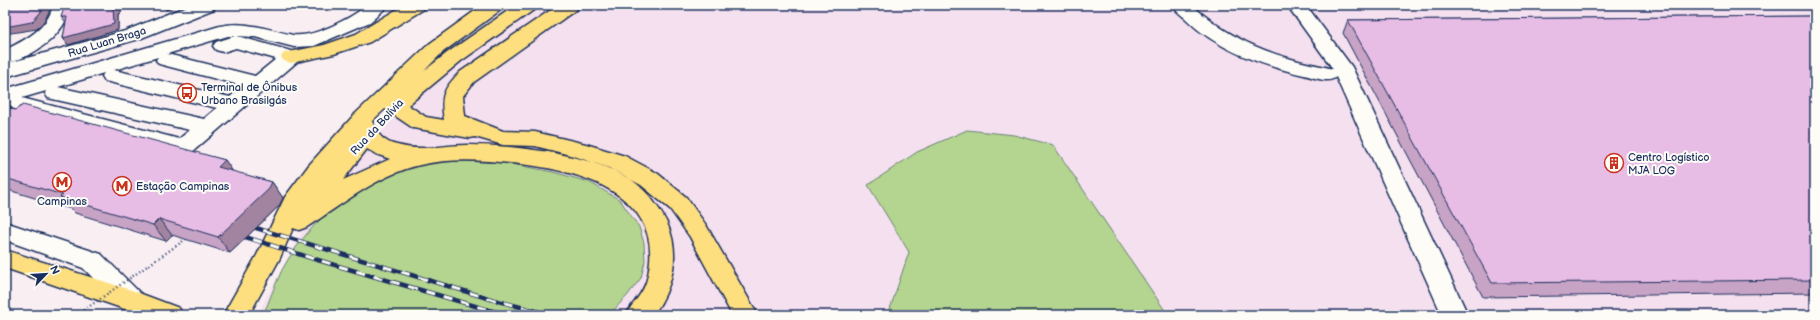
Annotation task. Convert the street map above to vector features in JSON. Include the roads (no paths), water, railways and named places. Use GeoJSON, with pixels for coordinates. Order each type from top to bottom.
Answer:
{"type":"FeatureCollection","features":[{"type":"Feature","properties":{"kind":"main road"},"geometry":{"type":"LineString","coordinates":[[291,57],[327,50],[363,38],[417,5]]}},
{"type":"Feature","properties":{"kind":"main road","name":"Rua da Bolívia"},"geometry":{"type":"LineString","coordinates":[[236,315],[265,264],[293,203],[317,171],[364,128],[436,48],[495,5]]}},
{"type":"Feature","properties":{"kind":"main road","name":"Rua da Bolívia"},"geometry":{"type":"LineString","coordinates":[[265,264],[334,174],[364,128],[394,106],[454,57],[528,5]]}},
{"type":"Feature","properties":{"kind":"main road"},"geometry":{"type":"LineString","coordinates":[[485,133],[455,120],[451,101],[452,94],[467,77],[570,5]]}},
{"type":"Feature","properties":{"kind":"main road"},"geometry":{"type":"LineString","coordinates":[[394,106],[420,123],[485,133],[503,138],[535,139],[578,149],[617,162],[649,179],[678,203],[698,230],[745,315]]}},
{"type":"Feature","properties":{"kind":"main road"},"geometry":{"type":"LineString","coordinates":[[364,128],[382,148],[401,154],[421,157],[457,153],[507,155],[550,160],[590,171],[617,182],[641,201],[655,224],[662,241],[662,272],[653,297],[639,315]]}},
{"type":"Feature","properties":{"kind":"main road"},"geometry":{"type":"LineString","coordinates":[[299,221],[336,195],[360,181],[421,157]]}},
{"type":"Feature","properties":{"kind":"main road"},"geometry":{"type":"LineString","coordinates":[[5,259],[131,300],[170,315]]}},
{"type":"Feature","properties":{"kind":"street"},"geometry":{"type":"LineString","coordinates":[[5,58],[34,44],[62,14],[62,5]]}},
{"type":"Feature","properties":{"kind":"street","name":"Rua Luan Braga"},"geometry":{"type":"LineString","coordinates":[[5,71],[132,35],[207,5]]}},
{"type":"Feature","properties":{"kind":"street"},"geometry":{"type":"LineString","coordinates":[[10,102],[227,30],[256,31],[294,41],[314,40],[363,18],[380,5]]}},
{"type":"Feature","properties":{"kind":"street"},"geometry":{"type":"LineString","coordinates":[[1181,5],[1210,30],[1249,53],[1287,66],[1328,74]]}},
{"type":"Feature","properties":{"kind":"street"},"geometry":{"type":"LineString","coordinates":[[1296,5],[1342,67],[1455,315]]}},
{"type":"Feature","properties":{"kind":"street"},"geometry":{"type":"LineString","coordinates":[[10,102],[55,93],[166,60],[236,42],[291,57]]}},
{"type":"Feature","properties":{"kind":"street"},"geometry":{"type":"LineString","coordinates":[[10,102],[182,148],[291,57]]}},
{"type":"Feature","properties":{"kind":"street"},"geometry":{"type":"LineString","coordinates":[[166,60],[258,84]]}},
{"type":"Feature","properties":{"kind":"street"},"geometry":{"type":"LineString","coordinates":[[112,76],[234,105]]}},
{"type":"Feature","properties":{"kind":"street"},"geometry":{"type":"LineString","coordinates":[[55,93],[207,127]]}},
{"type":"Feature","properties":{"kind":"street"},"geometry":{"type":"LineString","coordinates":[[5,231],[92,261],[131,300]]}},
{"type":"Feature","properties":{"kind":"railway"},"geometry":{"type":"LineString","coordinates":[[246,225],[494,300],[551,315]]}},
{"type":"Feature","properties":{"kind":"railway"},"geometry":{"type":"LineString","coordinates":[[236,234],[311,258],[506,315]]}},
{"type":"Feature","properties":{"kind":"place","name":"Terminal de Ônibus Urbano Brasilgás"},"geometry":{"type":"Point","coordinates":[187,93]}},
{"type":"Feature","properties":{"kind":"place","name":"Centro Logístico MJA LOG"},"geometry":{"type":"Point","coordinates":[1614,163]}},
{"type":"Feature","properties":{"kind":"place","name":"Campinas"},"geometry":{"type":"Point","coordinates":[62,182]}},
{"type":"Feature","properties":{"kind":"place","name":"Estação Campinas"},"geometry":{"type":"Point","coordinates":[122,186]}}]}
